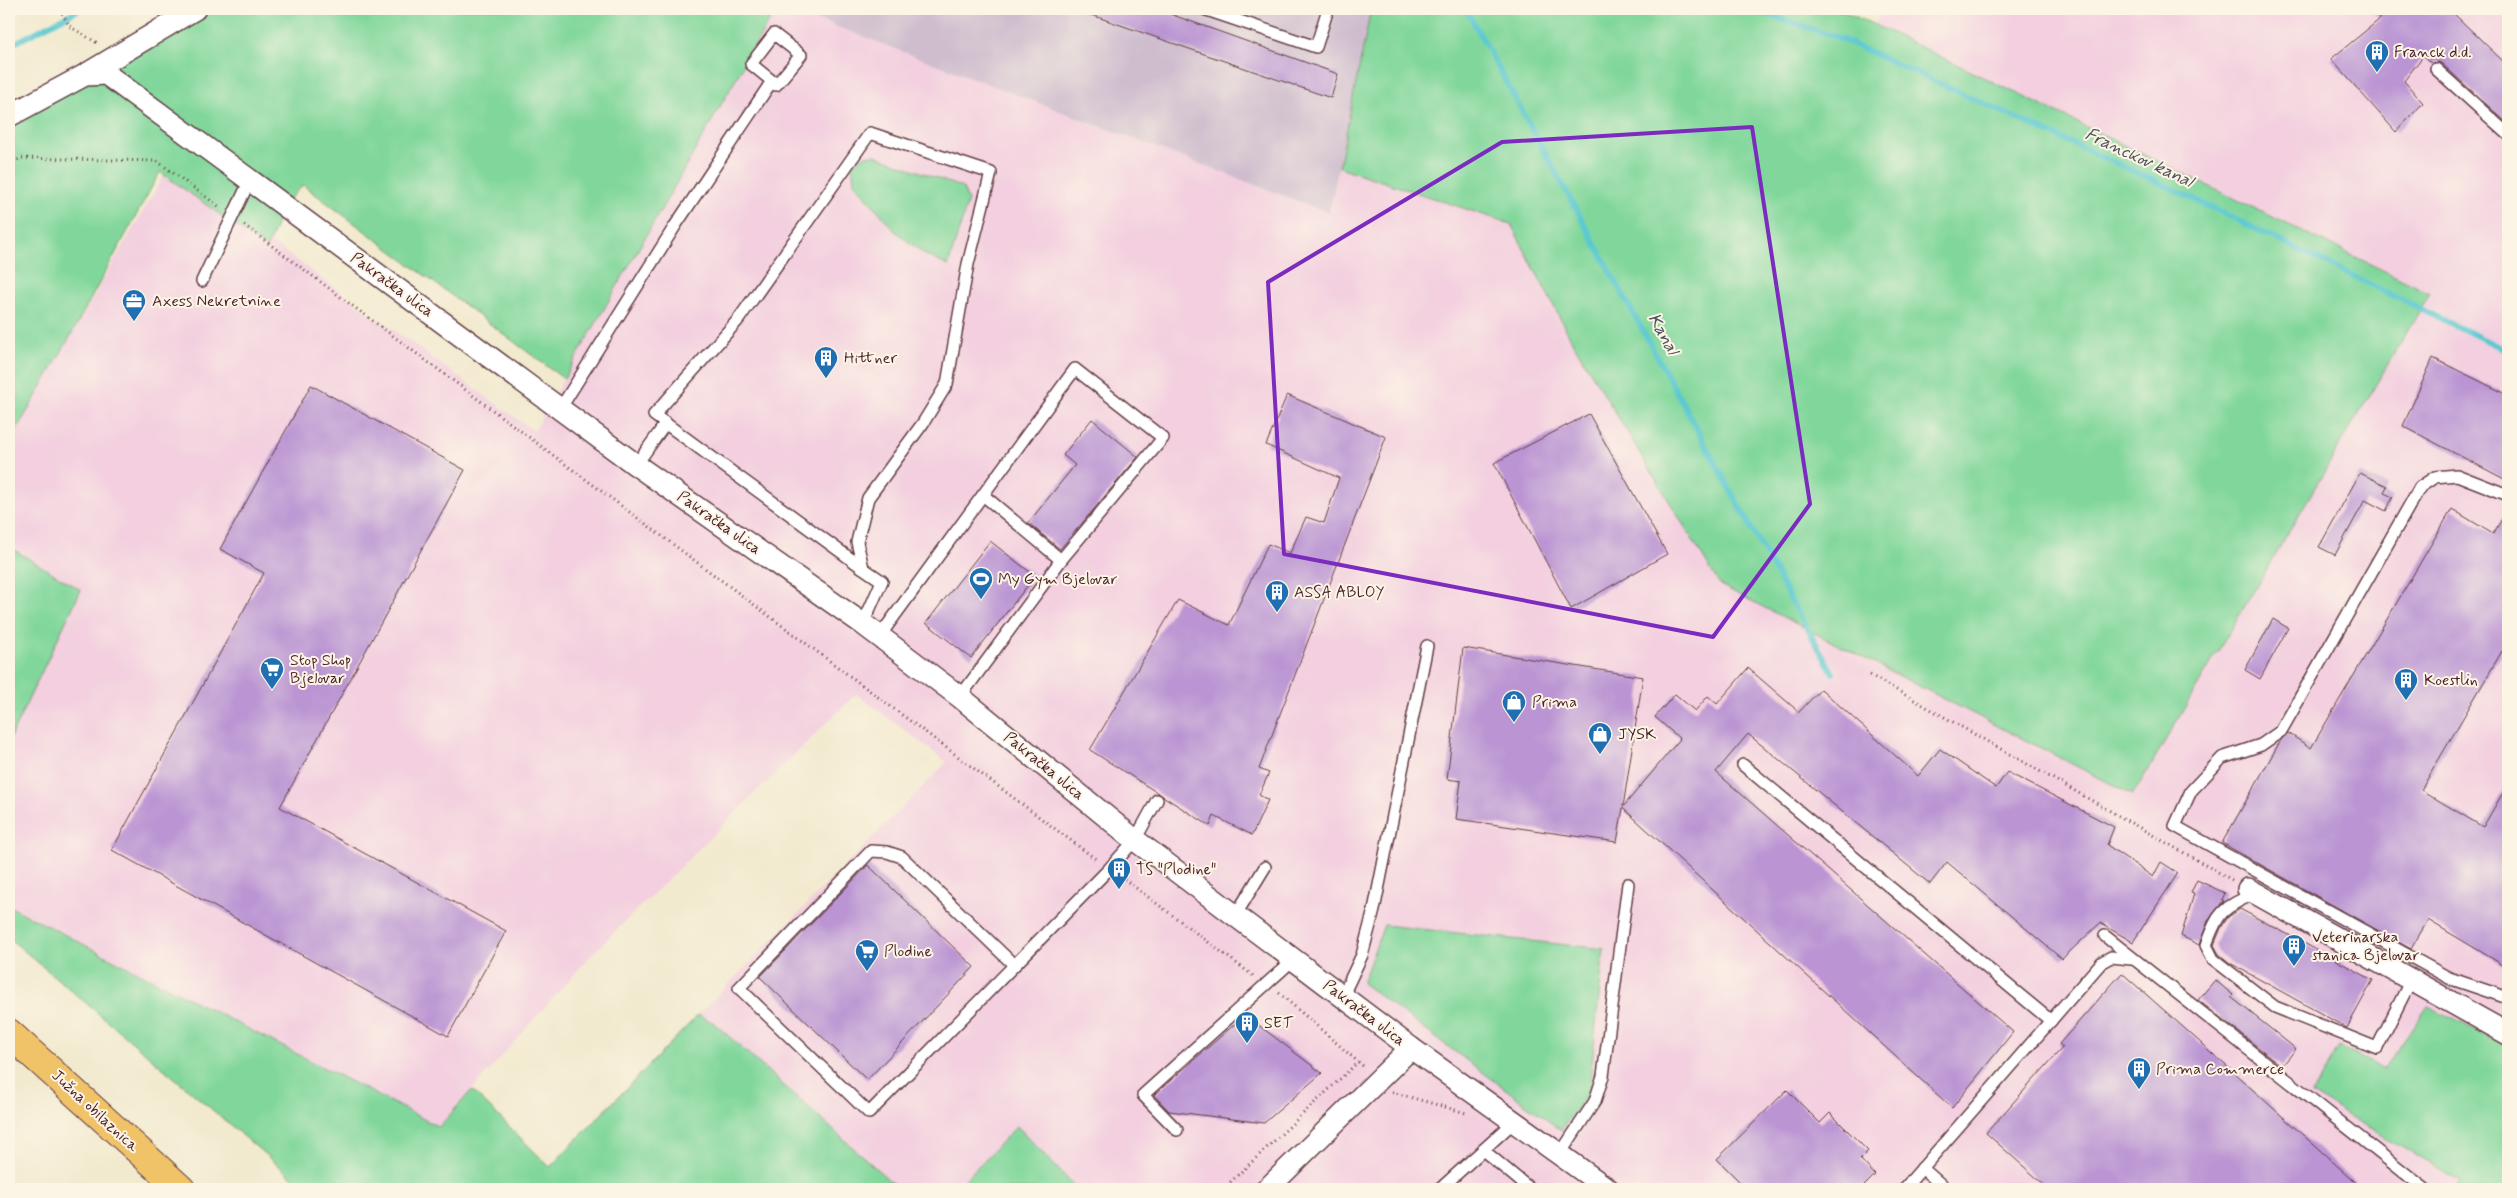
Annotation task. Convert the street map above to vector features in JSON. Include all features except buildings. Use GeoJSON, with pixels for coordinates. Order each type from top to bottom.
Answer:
{"type":"FeatureCollection","features":[{"type":"Feature","properties":{"kind":"main road","name":"Južna obilaznica"},"geometry":{"type":"LineString","coordinates":[[9,1033],[181,1189]]}},
{"type":"Feature","properties":{"kind":"street"},"geometry":{"type":"LineString","coordinates":[[9,116],[85,75],[195,9]]}},
{"type":"Feature","properties":{"kind":"street","name":"Pakračka ulica"},"geometry":{"type":"LineString","coordinates":[[85,75],[106,74],[636,465],[871,630],[960,697],[1135,840],[1293,960],[1411,1048],[1608,1189]]}},
{"type":"Feature","properties":{"kind":"street"},"geometry":{"type":"LineString","coordinates":[[2251,891],[2508,1034]]}},
{"type":"Feature","properties":{"kind":"street","name":"Pakračka ulica"},"geometry":{"type":"LineString","coordinates":[[1267,1189],[1411,1048]]}},
{"type":"Feature","properties":{"kind":"lane"},"geometry":{"type":"LineString","coordinates":[[1204,9],[1316,47],[1328,9]]}},
{"type":"Feature","properties":{"kind":"lane"},"geometry":{"type":"LineString","coordinates":[[774,34],[800,55],[776,85],[772,81],[751,64],[774,34]]}},
{"type":"Feature","properties":{"kind":"lane"},"geometry":{"type":"LineString","coordinates":[[2436,69],[2508,134]]}},
{"type":"Feature","properties":{"kind":"lane"},"geometry":{"type":"LineString","coordinates":[[560,409],[675,226],[772,81]]}},
{"type":"Feature","properties":{"kind":"lane"},"geometry":{"type":"LineString","coordinates":[[863,568],[857,542],[868,498],[923,423],[947,384],[968,264],[991,174],[870,133],[738,320],[654,415],[863,568],[882,581],[871,630]]}},
{"type":"Feature","properties":{"kind":"lane"},"geometry":{"type":"LineString","coordinates":[[202,281],[250,180]]}},
{"type":"Feature","properties":{"kind":"lane"},"geometry":{"type":"LineString","coordinates":[[871,630],[982,495],[1075,369],[1163,438],[1060,560],[960,697]]}},
{"type":"Feature","properties":{"kind":"lane"},"geometry":{"type":"LineString","coordinates":[[636,465],[666,423]]}},
{"type":"Feature","properties":{"kind":"lane"},"geometry":{"type":"LineString","coordinates":[[2508,495],[2457,475],[2435,477],[2420,487],[2281,731],[2261,744],[2222,758],[2191,791],[2175,826],[2449,978],[2508,998]]}},
{"type":"Feature","properties":{"kind":"lane"},"geometry":{"type":"LineString","coordinates":[[982,495],[1060,560]]}},
{"type":"Feature","properties":{"kind":"lane"},"geometry":{"type":"LineString","coordinates":[[1342,997],[1362,955],[1374,910],[1427,646]]}},
{"type":"Feature","properties":{"kind":"lane"},"geometry":{"type":"LineString","coordinates":[[1743,765],[2050,1021]]}},
{"type":"Feature","properties":{"kind":"lane"},"geometry":{"type":"LineString","coordinates":[[1014,964],[902,858],[887,852],[871,851],[739,988],[869,1113],[1135,840],[1157,800]]}},
{"type":"Feature","properties":{"kind":"lane"},"geometry":{"type":"LineString","coordinates":[[1235,916],[1265,867]]}},
{"type":"Feature","properties":{"kind":"lane"},"geometry":{"type":"LineString","coordinates":[[1560,1154],[1595,1101],[1603,1076],[1628,884]]}},
{"type":"Feature","properties":{"kind":"lane"},"geometry":{"type":"LineString","coordinates":[[2251,891],[2230,905],[2215,919],[2206,945],[2213,959],[2275,1007],[2377,1048],[2411,980]]}},
{"type":"Feature","properties":{"kind":"lane"},"geometry":{"type":"LineString","coordinates":[[2104,936],[2424,1189]]}},
{"type":"Feature","properties":{"kind":"lane"},"geometry":{"type":"LineString","coordinates":[[1904,1189],[2102,962],[2111,956],[2135,960]]}},
{"type":"Feature","properties":{"kind":"lane"},"geometry":{"type":"LineString","coordinates":[[1177,1130],[1143,1096],[1293,960]]}},
{"type":"Feature","properties":{"kind":"lane"},"geometry":{"type":"LineString","coordinates":[[1440,1189],[1515,1121]]}},
{"type":"Feature","properties":{"kind":"lane"},"geometry":{"type":"LineString","coordinates":[[1483,1150],[1530,1189]]}},
{"type":"Feature","properties":{"kind":"lane"},"geometry":{"type":"LineString","coordinates":[[1922,1168],[1946,1189]]}},
{"type":"Feature","properties":{"kind":"path"},"geometry":{"type":"LineString","coordinates":[[60,9],[69,26],[119,54]]}},
{"type":"Feature","properties":{"kind":"path"},"geometry":{"type":"LineString","coordinates":[[9,165],[21,158],[158,161],[226,212]]}},
{"type":"Feature","properties":{"kind":"path"},"geometry":{"type":"LineString","coordinates":[[240,222],[1100,862]]}},
{"type":"Feature","properties":{"kind":"path"},"geometry":{"type":"LineString","coordinates":[[1870,675],[2251,891]]}},
{"type":"Feature","properties":{"kind":"path"},"geometry":{"type":"LineString","coordinates":[[1115,873],[1280,994],[1364,1067]]}},
{"type":"Feature","properties":{"kind":"path"},"geometry":{"type":"LineString","coordinates":[[1223,1189],[1358,1062]]}},
{"type":"Feature","properties":{"kind":"highlighted area"},"geometry":{"type":"Polygon","coordinates":[[[1752,127],[1810,504],[1713,637],[1284,554],[1268,282],[1502,142],[1752,127]]]}},
{"type":"Feature","properties":{"kind":"shaded area"},"geometry":{"type":"Polygon","coordinates":[[[776,9],[790,9],[1328,213],[1339,167],[1511,224],[1573,343],[2429,293],[1873,24],[1888,9],[2498,9],[2508,19],[2508,1189],[1074,1189],[1017,1126],[956,1189],[899,1189],[714,1023],[698,1015],[947,762],[856,694],[593,953],[439,1127],[9,905],[9,740],[81,590],[9,547],[9,443],[168,168],[534,431],[776,9]]]}},
{"type":"Feature","properties":{"kind":"shaded area"},"geometry":{"type":"Polygon","coordinates":[[[790,9],[1371,9],[1329,213],[790,9]]]}},
{"type":"Feature","properties":{"kind":"green space"},"geometry":{"type":"Polygon","coordinates":[[[195,9],[776,9],[564,379],[303,185],[284,205],[267,248],[160,172],[66,344],[9,443],[9,122],[195,9]]]}},
{"type":"Feature","properties":{"kind":"green space"},"geometry":{"type":"Polygon","coordinates":[[[1371,9],[1837,9],[1873,24],[2430,293],[2133,795],[1720,585],[1573,343],[1511,224],[1339,167],[1371,9]]]}},
{"type":"Feature","properties":{"kind":"green space"},"geometry":{"type":"Polygon","coordinates":[[[875,155],[963,188],[968,201],[948,266],[924,254],[895,231],[854,182],[852,165],[863,156],[875,155]]]}},
{"type":"Feature","properties":{"kind":"green space"},"geometry":{"type":"Polygon","coordinates":[[[9,547],[81,590],[9,740],[9,547]]]}},
{"type":"Feature","properties":{"kind":"green space"},"geometry":{"type":"Polygon","coordinates":[[[9,906],[439,1127],[472,1090],[550,1167],[698,1015],[714,1023],[899,1189],[306,1189],[9,938],[9,906]]]}},
{"type":"Feature","properties":{"kind":"green space"},"geometry":{"type":"Polygon","coordinates":[[[1384,925],[1604,949],[1589,1092],[1561,1130],[1362,983],[1384,925]]]}},
{"type":"Feature","properties":{"kind":"green space"},"geometry":{"type":"Polygon","coordinates":[[[2428,1006],[2508,1047],[2508,1189],[2456,1189],[2460,1182],[2312,1094],[2339,1047],[2384,1069],[2428,1006]]]}},
{"type":"Feature","properties":{"kind":"green space"},"geometry":{"type":"Polygon","coordinates":[[[1017,1126],[1077,1189],[956,1189],[1017,1126]]]}},
{"type":"Feature","properties":{"kind":"waterway"},"geometry":{"type":"LineString","coordinates":[[9,46],[80,9]]}},
{"type":"Feature","properties":{"kind":"waterway","name":"Kanal"},"geometry":{"type":"LineString","coordinates":[[1466,9],[1793,604],[1833,673]]}},
{"type":"Feature","properties":{"kind":"waterway","name":"Franckov kanal"},"geometry":{"type":"LineString","coordinates":[[1750,9],[1837,37],[2173,189],[2508,351]]}},
{"type":"Feature","properties":{"kind":"place","name":"Franck d.d."},"geometry":{"type":"Point","coordinates":[2377,73]}},
{"type":"Feature","properties":{"kind":"place","name":"Axess Nekretnine"},"geometry":{"type":"Point","coordinates":[134,322]}},
{"type":"Feature","properties":{"kind":"place","name":"Hittner"},"geometry":{"type":"Point","coordinates":[826,379]}},
{"type":"Feature","properties":{"kind":"place","name":"My Gym Bjelovar"},"geometry":{"type":"Point","coordinates":[981,600]}},
{"type":"Feature","properties":{"kind":"place","name":"ASSA ABLOY"},"geometry":{"type":"Point","coordinates":[1277,613]}},
{"type":"Feature","properties":{"kind":"place","name":"Stop Shop Bjelovar"},"geometry":{"type":"Point","coordinates":[272,690]}},
{"type":"Feature","properties":{"kind":"place","name":"Koestlin"},"geometry":{"type":"Point","coordinates":[2406,701]}},
{"type":"Feature","properties":{"kind":"place","name":"Prima"},"geometry":{"type":"Point","coordinates":[1514,723]}},
{"type":"Feature","properties":{"kind":"place","name":"JYSK"},"geometry":{"type":"Point","coordinates":[1600,755]}},
{"type":"Feature","properties":{"kind":"place","name":"TS \"Plodine\""},"geometry":{"type":"Point","coordinates":[1119,890]}},
{"type":"Feature","properties":{"kind":"place","name":"Veterinarska stanica Bjelovar"},"geometry":{"type":"Point","coordinates":[2294,967]}},
{"type":"Feature","properties":{"kind":"place","name":"Plodine"},"geometry":{"type":"Point","coordinates":[867,972]}},
{"type":"Feature","properties":{"kind":"place","name":"SET"},"geometry":{"type":"Point","coordinates":[1247,1044]}},
{"type":"Feature","properties":{"kind":"place","name":"Prima Commerce"},"geometry":{"type":"Point","coordinates":[2139,1090]}}]}
